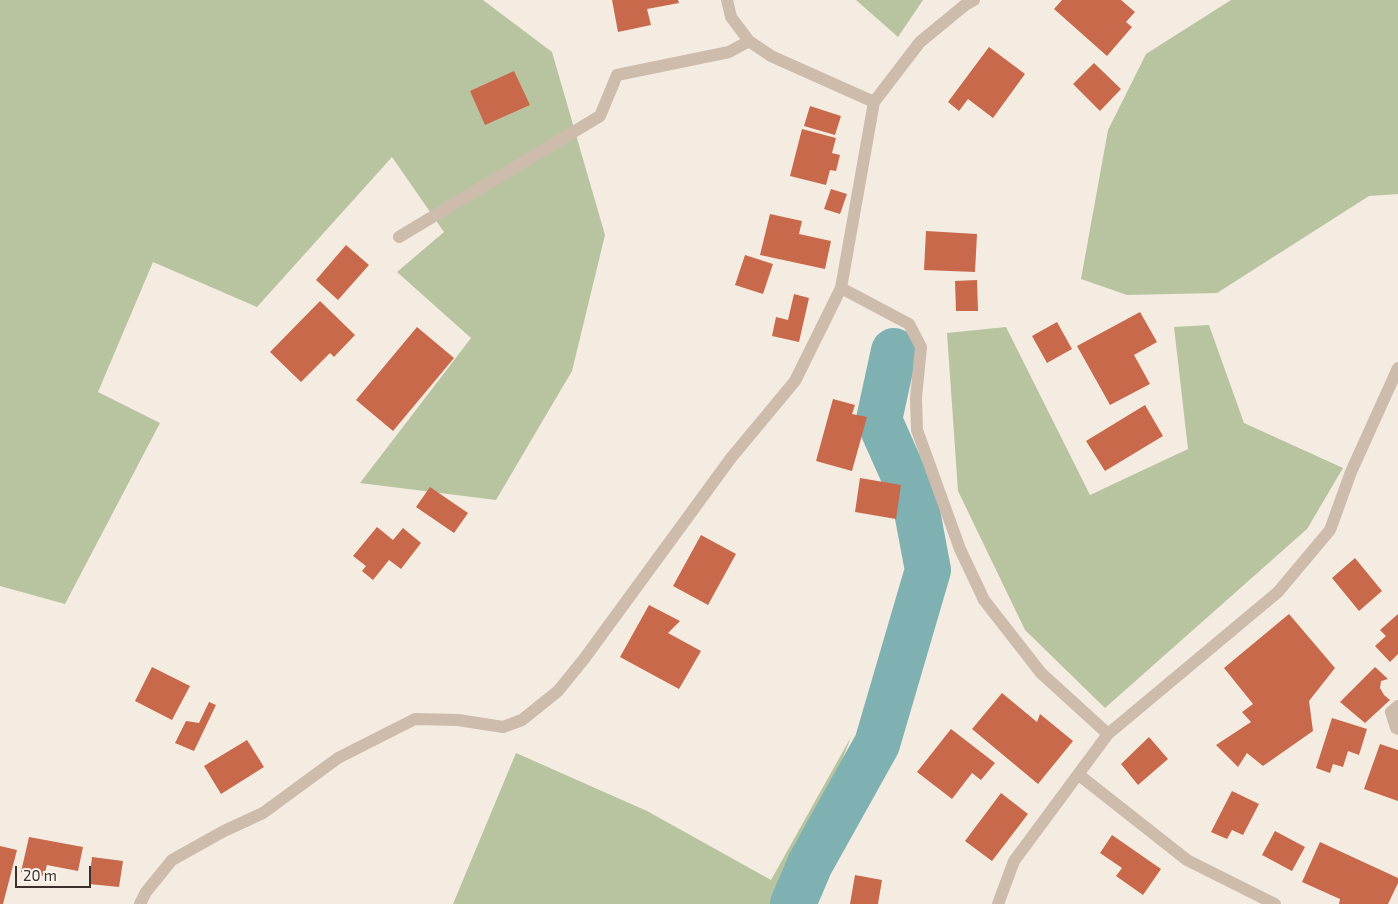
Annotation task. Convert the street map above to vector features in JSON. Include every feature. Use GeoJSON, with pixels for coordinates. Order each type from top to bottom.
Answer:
{"type":"FeatureCollection","features":[{"type":"Feature","properties":{"kind":"street"},"geometry":{"type":"LineString","coordinates":[[727,0],[731,17],[749,41],[771,56],[874,102]]}},
{"type":"Feature","properties":{"kind":"street"},"geometry":{"type":"LineString","coordinates":[[140,904],[146,892],[172,860],[224,831],[262,813],[338,758],[415,720],[458,720],[504,728],[522,720],[558,691],[584,659],[731,458],[795,381],[841,288],[874,102],[920,42],[965,5],[974,0]]}},
{"type":"Feature","properties":{"kind":"street"},"geometry":{"type":"LineString","coordinates":[[399,237],[600,116],[617,75],[729,52],[749,41]]}},
{"type":"Feature","properties":{"kind":"street"},"geometry":{"type":"LineString","coordinates":[[841,288],[909,324],[922,348],[916,398],[917,430],[960,549],[980,592],[984,600],[1041,673],[1108,734]]}},
{"type":"Feature","properties":{"kind":"street"},"geometry":{"type":"LineString","coordinates":[[998,904],[1014,861],[1108,734],[1278,592],[1330,530],[1351,472],[1398,368]]}},
{"type":"Feature","properties":{"kind":"street"},"geometry":{"type":"LineString","coordinates":[[1398,706],[1392,712],[1396,728],[1398,729]]}},
{"type":"Feature","properties":{"kind":"street"},"geometry":{"type":"LineString","coordinates":[[1079,774],[1187,860],[1275,904]]}},
{"type":"Feature","properties":{"kind":"green space"},"geometry":{"type":"Polygon","coordinates":[[[0,0],[483,0],[552,52],[605,235],[572,371],[496,500],[360,483],[471,338],[397,272],[444,232],[392,157],[257,307],[153,262],[98,392],[160,423],[65,604],[0,586],[0,0]]]}},
{"type":"Feature","properties":{"kind":"green space"},"geometry":{"type":"Polygon","coordinates":[[[856,0],[923,0],[898,37],[856,0]]]}},
{"type":"Feature","properties":{"kind":"green space"},"geometry":{"type":"Polygon","coordinates":[[[1231,0],[1398,0],[1398,194],[1369,196],[1217,293],[1127,295],[1081,279],[1108,130],[1146,54],[1231,0]]]}},
{"type":"Feature","properties":{"kind":"green space"},"geometry":{"type":"Polygon","coordinates":[[[1209,325],[1244,423],[1343,468],[1307,529],[1105,708],[1025,630],[958,491],[947,333],[1006,327],[1090,495],[1188,449],[1174,327],[1209,325]]]}},
{"type":"Feature","properties":{"kind":"green space"},"geometry":{"type":"Polygon","coordinates":[[[851,737],[786,904],[453,904],[516,753],[647,811],[771,880],[851,737]]]}},
{"type":"Feature","properties":{"kind":"building"},"geometry":{"type":"Polygon","coordinates":[[[612,0],[678,0],[679,3],[647,9],[651,25],[618,32],[612,0]]]}},
{"type":"Feature","properties":{"kind":"building"},"geometry":{"type":"Polygon","coordinates":[[[1062,0],[1121,0],[1135,12],[1126,22],[1132,27],[1107,56],[1054,9],[1062,0]]]}},
{"type":"Feature","properties":{"kind":"building"},"geometry":{"type":"Polygon","coordinates":[[[989,47],[1025,74],[993,118],[968,99],[959,111],[948,102],[989,47]]]}},
{"type":"Feature","properties":{"kind":"building"},"geometry":{"type":"Polygon","coordinates":[[[1094,63],[1121,89],[1100,111],[1073,84],[1094,63]]]}},
{"type":"Feature","properties":{"kind":"building"},"geometry":{"type":"Polygon","coordinates":[[[514,71],[530,105],[485,125],[470,91],[514,71]]]}},
{"type":"Feature","properties":{"kind":"building"},"geometry":{"type":"Polygon","coordinates":[[[810,106],[841,116],[835,135],[804,126],[810,106]]]}},
{"type":"Feature","properties":{"kind":"building"},"geometry":{"type":"Polygon","coordinates":[[[802,129],[836,138],[832,153],[840,155],[836,171],[830,170],[826,185],[790,176],[802,129]]]}},
{"type":"Feature","properties":{"kind":"building"},"geometry":{"type":"Polygon","coordinates":[[[831,189],[847,194],[840,214],[824,209],[831,189]]]}},
{"type":"Feature","properties":{"kind":"building"},"geometry":{"type":"Polygon","coordinates":[[[770,214],[802,221],[799,234],[831,241],[825,269],[760,255],[770,214]]]}},
{"type":"Feature","properties":{"kind":"building"},"geometry":{"type":"Polygon","coordinates":[[[926,231],[977,234],[975,272],[924,270],[926,231]]]}},
{"type":"Feature","properties":{"kind":"building"},"geometry":{"type":"Polygon","coordinates":[[[346,245],[369,265],[338,300],[316,280],[346,245]]]}},
{"type":"Feature","properties":{"kind":"building"},"geometry":{"type":"Polygon","coordinates":[[[745,255],[773,264],[763,294],[735,285],[745,255]]]}},
{"type":"Feature","properties":{"kind":"building"},"geometry":{"type":"Polygon","coordinates":[[[977,280],[978,311],[956,311],[955,281],[977,280]]]}},
{"type":"Feature","properties":{"kind":"building"},"geometry":{"type":"Polygon","coordinates":[[[794,294],[809,298],[799,342],[772,336],[776,317],[788,320],[794,294]]]}},
{"type":"Feature","properties":{"kind":"building"},"geometry":{"type":"Polygon","coordinates":[[[320,301],[355,335],[334,357],[330,353],[301,382],[270,352],[320,301]]]}},
{"type":"Feature","properties":{"kind":"building"},"geometry":{"type":"Polygon","coordinates":[[[1140,312],[1157,342],[1134,355],[1150,384],[1110,405],[1077,346],[1140,312]]]}},
{"type":"Feature","properties":{"kind":"building"},"geometry":{"type":"Polygon","coordinates":[[[1057,322],[1072,349],[1047,363],[1032,336],[1057,322]]]}},
{"type":"Feature","properties":{"kind":"building"},"geometry":{"type":"Polygon","coordinates":[[[417,327],[454,358],[393,431],[356,400],[417,327]]]}},
{"type":"Feature","properties":{"kind":"building"},"geometry":{"type":"Polygon","coordinates":[[[833,399],[855,405],[852,414],[867,417],[852,471],[816,461],[833,399]]]}},
{"type":"Feature","properties":{"kind":"building"},"geometry":{"type":"Polygon","coordinates":[[[1145,405],[1163,436],[1105,471],[1086,441],[1145,405]]]}},
{"type":"Feature","properties":{"kind":"building"},"geometry":{"type":"Polygon","coordinates":[[[860,478],[901,485],[896,519],[855,512],[860,478]]]}},
{"type":"Feature","properties":{"kind":"building"},"geometry":{"type":"Polygon","coordinates":[[[430,487],[468,513],[454,533],[416,507],[430,487]]]}},
{"type":"Feature","properties":{"kind":"building"},"geometry":{"type":"Polygon","coordinates":[[[377,527],[393,540],[403,528],[421,543],[401,569],[389,560],[373,580],[362,571],[366,566],[353,556],[377,527]]]}},
{"type":"Feature","properties":{"kind":"building"},"geometry":{"type":"Polygon","coordinates":[[[701,535],[736,554],[708,605],[673,586],[701,535]]]}},
{"type":"Feature","properties":{"kind":"building"},"geometry":{"type":"Polygon","coordinates":[[[1355,558],[1382,591],[1359,611],[1332,578],[1355,558]]]}},
{"type":"Feature","properties":{"kind":"building"},"geometry":{"type":"Polygon","coordinates":[[[649,605],[680,621],[668,633],[701,651],[679,689],[620,657],[649,605]]]}},
{"type":"Feature","properties":{"kind":"building"},"geometry":{"type":"Polygon","coordinates":[[[1289,614],[1335,668],[1309,701],[1313,731],[1263,766],[1247,753],[1238,767],[1216,745],[1251,722],[1242,712],[1253,704],[1224,668],[1289,614]]]}},
{"type":"Feature","properties":{"kind":"building"},"geometry":{"type":"Polygon","coordinates":[[[1398,614],[1398,654],[1390,662],[1375,646],[1386,636],[1380,630],[1398,614]]]}},
{"type":"Feature","properties":{"kind":"building"},"geometry":{"type":"Polygon","coordinates":[[[152,667],[190,686],[172,720],[135,701],[152,667]]]}},
{"type":"Feature","properties":{"kind":"building"},"geometry":{"type":"Polygon","coordinates":[[[1375,667],[1388,679],[1381,681],[1380,688],[1390,700],[1365,723],[1340,702],[1375,667]]]}},
{"type":"Feature","properties":{"kind":"building"},"geometry":{"type":"Polygon","coordinates":[[[1002,693],[1037,722],[1040,714],[1073,741],[1038,784],[972,729],[1002,693]]]}},
{"type":"Feature","properties":{"kind":"building"},"geometry":{"type":"Polygon","coordinates":[[[209,702],[216,705],[194,751],[175,743],[186,721],[199,723],[209,702]]]}},
{"type":"Feature","properties":{"kind":"building"},"geometry":{"type":"Polygon","coordinates":[[[1332,718],[1367,729],[1359,755],[1348,751],[1343,767],[1333,764],[1330,773],[1316,768],[1332,718]]]}},
{"type":"Feature","properties":{"kind":"building"},"geometry":{"type":"Polygon","coordinates":[[[951,729],[995,763],[981,780],[972,773],[952,799],[917,772],[951,729]]]}},
{"type":"Feature","properties":{"kind":"building"},"geometry":{"type":"Polygon","coordinates":[[[1149,737],[1168,759],[1138,785],[1121,764],[1149,737]]]}},
{"type":"Feature","properties":{"kind":"building"},"geometry":{"type":"Polygon","coordinates":[[[247,740],[264,767],[221,794],[204,766],[247,740]]]}},
{"type":"Feature","properties":{"kind":"building"},"geometry":{"type":"Polygon","coordinates":[[[1380,744],[1398,750],[1398,801],[1364,789],[1380,744]]]}},
{"type":"Feature","properties":{"kind":"building"},"geometry":{"type":"Polygon","coordinates":[[[1232,791],[1259,804],[1243,835],[1232,830],[1227,839],[1211,832],[1232,791]]]}},
{"type":"Feature","properties":{"kind":"building"},"geometry":{"type":"Polygon","coordinates":[[[1001,793],[1028,814],[992,861],[965,841],[1001,793]]]}},
{"type":"Feature","properties":{"kind":"building"},"geometry":{"type":"Polygon","coordinates":[[[1275,831],[1305,847],[1292,871],[1262,855],[1275,831]]]}},
{"type":"Feature","properties":{"kind":"building"},"geometry":{"type":"Polygon","coordinates":[[[1112,835],[1161,869],[1143,895],[1116,876],[1122,868],[1100,853],[1112,835]]]}},
{"type":"Feature","properties":{"kind":"building"},"geometry":{"type":"Polygon","coordinates":[[[29,837],[83,847],[78,871],[47,865],[44,876],[21,872],[29,837]]]}},
{"type":"Feature","properties":{"kind":"building"},"geometry":{"type":"Polygon","coordinates":[[[1320,842],[1398,878],[1398,883],[1388,904],[1339,904],[1340,899],[1302,882],[1320,842]]]}},
{"type":"Feature","properties":{"kind":"building"},"geometry":{"type":"Polygon","coordinates":[[[0,846],[17,850],[3,904],[0,904],[0,846]]]}},
{"type":"Feature","properties":{"kind":"building"},"geometry":{"type":"Polygon","coordinates":[[[92,857],[123,861],[119,887],[89,884],[92,857]]]}},
{"type":"Feature","properties":{"kind":"building"},"geometry":{"type":"Polygon","coordinates":[[[855,875],[882,880],[878,904],[850,904],[855,875]]]}},
{"type":"Feature","properties":{"kind":"waterway"},"geometry":{"type":"LineString","coordinates":[[793,904],[810,864],[877,744],[928,570],[915,501],[879,420],[894,351]]}}]}
